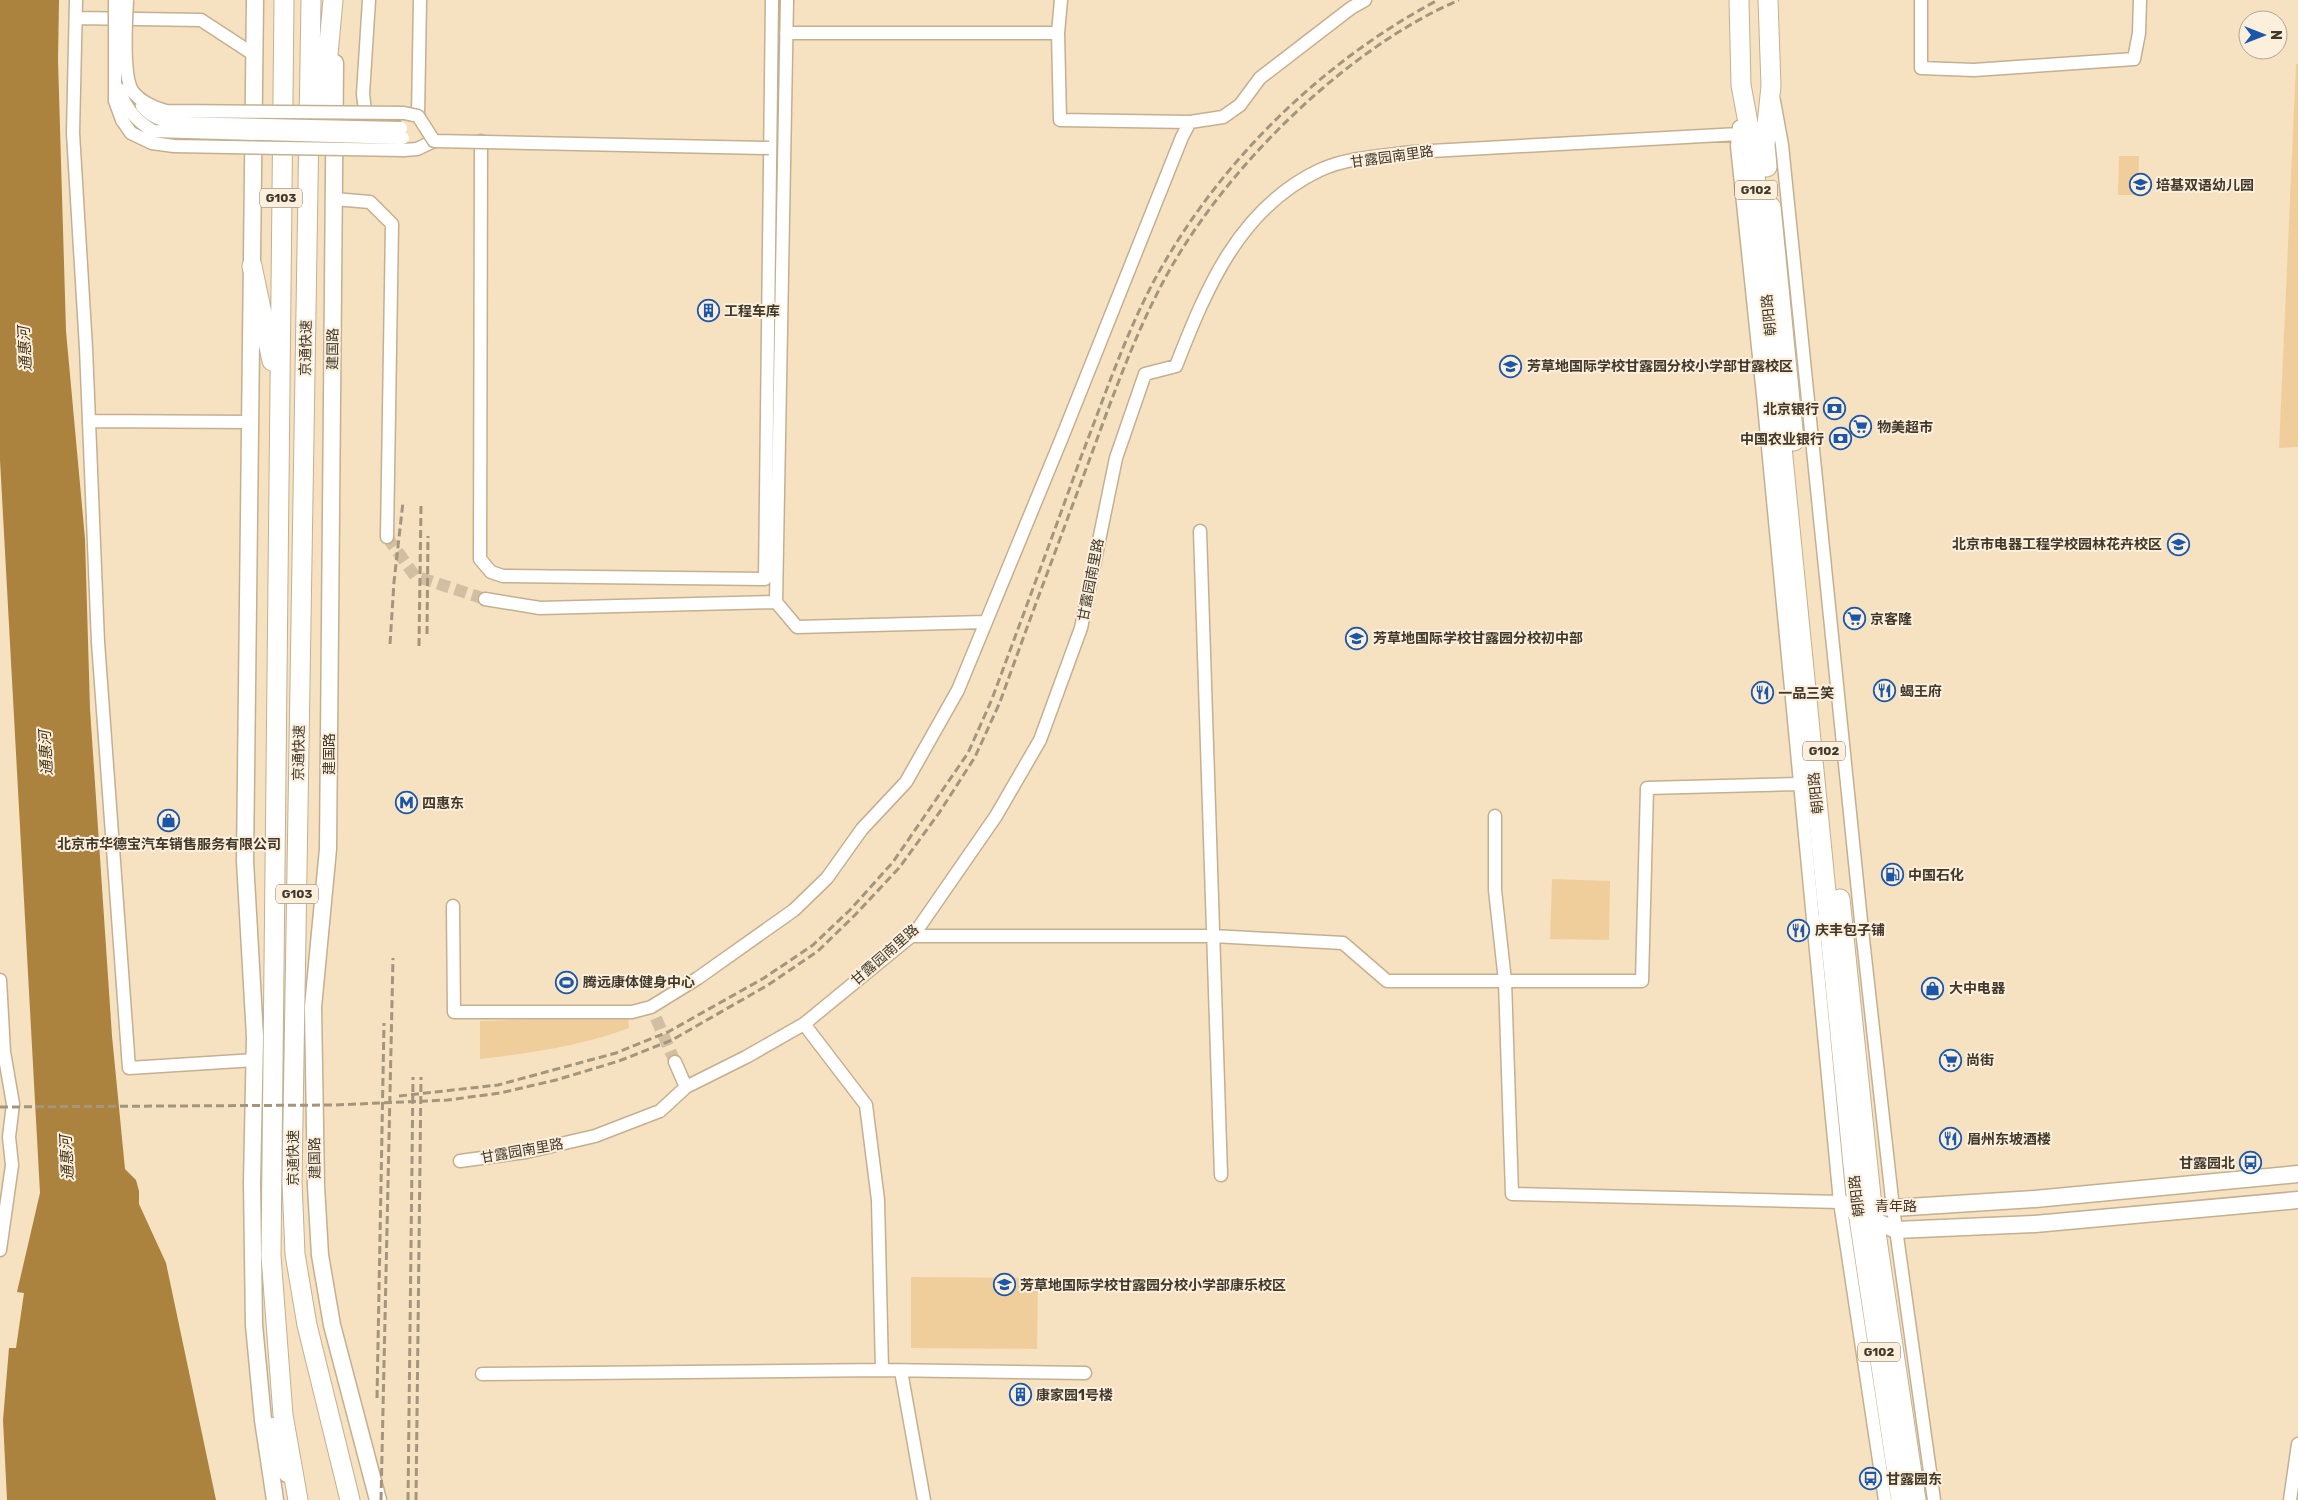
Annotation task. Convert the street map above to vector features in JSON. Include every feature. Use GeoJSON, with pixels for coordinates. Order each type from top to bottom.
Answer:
{"type":"FeatureCollection","features":[{"type":"Feature","properties":{"kind":"highway","name":"京通快速"},"geometry":{"type":"LineString","coordinates":[[284,0],[271,1256],[283,1415],[297,1500]]}},
{"type":"Feature","properties":{"kind":"highway","name":"京通快速"},"geometry":{"type":"LineString","coordinates":[[310,0],[308,282],[292,1182],[295,1254],[307,1324],[350,1500]]}},
{"type":"Feature","properties":{"kind":"highway"},"geometry":{"type":"LineString","coordinates":[[308,282],[334,0]]}},
{"type":"Feature","properties":{"kind":"highway","name":"朝阳路"},"geometry":{"type":"LineString","coordinates":[[1739,0],[1741,85],[1752,144],[1774,296]]}},
{"type":"Feature","properties":{"kind":"highway","name":"朝阳路"},"geometry":{"type":"LineString","coordinates":[[1768,0],[1772,86],[1765,144],[1774,296],[1860,1210],[1901,1500]]}},
{"type":"Feature","properties":{"kind":"highway"},"geometry":{"type":"LineString","coordinates":[[252,266],[279,397]]}},
{"type":"Feature","properties":{"kind":"highway","name":"朝阳路"},"geometry":{"type":"LineString","coordinates":[[1860,1210],[1916,1500]]}},
{"type":"Feature","properties":{"kind":"main road"},"geometry":{"type":"LineString","coordinates":[[255,0],[245,861],[255,1060],[251,1255],[259,1386],[275,1500]]}},
{"type":"Feature","properties":{"kind":"main road","name":"建国路"},"geometry":{"type":"LineString","coordinates":[[334,0],[328,848],[313,1007],[316,1186],[320,1254],[332,1325],[378,1500]]}},
{"type":"Feature","properties":{"kind":"main road","name":"青年路"},"geometry":{"type":"LineString","coordinates":[[1860,1210],[2035,1200],[2298,1174]]}},
{"type":"Feature","properties":{"kind":"main road","name":"青年路"},"geometry":{"type":"LineString","coordinates":[[1860,1210],[1896,1230],[2035,1224],[2298,1200]]}},
{"type":"Feature","properties":{"kind":"main road"},"geometry":{"type":"LineString","coordinates":[[259,1386],[297,1500]]}},
{"type":"Feature","properties":{"kind":"street"},"geometry":{"type":"LineString","coordinates":[[76,0],[73,133],[89,421],[98,642],[129,1068],[255,1060]]}},
{"type":"Feature","properties":{"kind":"street"},"geometry":{"type":"LineString","coordinates":[[115,0],[115,101],[122,120],[132,133],[152,143],[174,146],[403,139]]}},
{"type":"Feature","properties":{"kind":"street"},"geometry":{"type":"LineString","coordinates":[[127,0],[126,63],[132,91],[150,115],[160,120],[176,123],[374,128],[403,139],[418,149],[434,141],[770,148]]}},
{"type":"Feature","properties":{"kind":"street"},"geometry":{"type":"LineString","coordinates":[[369,0],[363,94],[365,110],[374,128]]}},
{"type":"Feature","properties":{"kind":"street"},"geometry":{"type":"LineString","coordinates":[[420,0],[418,116],[434,141]]}},
{"type":"Feature","properties":{"kind":"street"},"geometry":{"type":"LineString","coordinates":[[481,141],[480,559],[491,572],[503,576],[766,579],[772,0]]}},
{"type":"Feature","properties":{"kind":"street"},"geometry":{"type":"LineString","coordinates":[[787,0],[776,602],[797,628],[985,622]]}},
{"type":"Feature","properties":{"kind":"street"},"geometry":{"type":"LineString","coordinates":[[1060,0],[1058,33],[1060,120],[1190,122],[1222,117],[1240,105],[1260,78],[1351,8],[1365,0]]}},
{"type":"Feature","properties":{"kind":"street"},"geometry":{"type":"LineString","coordinates":[[1921,0],[1921,68],[1974,70],[2134,59],[2139,34],[2140,0]]}},
{"type":"Feature","properties":{"kind":"street"},"geometry":{"type":"LineString","coordinates":[[76,18],[201,20],[253,54]]}},
{"type":"Feature","properties":{"kind":"street"},"geometry":{"type":"LineString","coordinates":[[786,33],[1058,33]]}},
{"type":"Feature","properties":{"kind":"street","name":"朝阳路"},"geometry":{"type":"LineString","coordinates":[[1741,85],[1737,146],[1774,296],[1861,921],[1893,1208],[1934,1500]]}},
{"type":"Feature","properties":{"kind":"street"},"geometry":{"type":"LineString","coordinates":[[132,91],[154,108],[166,111],[404,113],[418,116]]}},
{"type":"Feature","properties":{"kind":"street"},"geometry":{"type":"LineString","coordinates":[[453,906],[454,1012],[653,1012],[786,916],[827,878],[862,829],[906,782],[958,690],[1061,440],[1171,164],[1190,122]]}},
{"type":"Feature","properties":{"kind":"street","name":"甘露园南里路"},"geometry":{"type":"LineString","coordinates":[[460,1161],[526,1152],[595,1136],[660,1111],[686,1087],[746,1057],[804,1024],[912,936],[996,816],[1040,740],[1081,628],[1116,458],[1145,374],[1176,366],[1201,302],[1230,248],[1281,193],[1321,170],[1368,158],[1413,152],[1739,134]]}},
{"type":"Feature","properties":{"kind":"street"},"geometry":{"type":"LineString","coordinates":[[334,199],[370,202],[392,224],[387,537]]}},
{"type":"Feature","properties":{"kind":"street","name":"朝阳路"},"geometry":{"type":"LineString","coordinates":[[1774,296],[1763,395],[1799,784],[1814,915],[1860,1210],[1885,1500]]}},
{"type":"Feature","properties":{"kind":"street"},"geometry":{"type":"LineString","coordinates":[[89,421],[250,422]]}},
{"type":"Feature","properties":{"kind":"street"},"geometry":{"type":"LineString","coordinates":[[1200,531],[1221,1175]]}},
{"type":"Feature","properties":{"kind":"street"},"geometry":{"type":"LineString","coordinates":[[485,599],[540,608],[776,602]]}},
{"type":"Feature","properties":{"kind":"street"},"geometry":{"type":"LineString","coordinates":[[912,936],[1213,936],[1343,943],[1387,981],[1642,981],[1647,788],[1799,784]]}},
{"type":"Feature","properties":{"kind":"street"},"geometry":{"type":"LineString","coordinates":[[1494,816],[1495,890],[1505,981],[1512,1194],[1860,1210]]}},
{"type":"Feature","properties":{"kind":"street"},"geometry":{"type":"LineString","coordinates":[[0,980],[2,1052],[13,1104],[5,1137],[12,1165],[0,1250]]}},
{"type":"Feature","properties":{"kind":"street"},"geometry":{"type":"LineString","coordinates":[[804,1024],[866,1105],[878,1200],[882,1370]]}},
{"type":"Feature","properties":{"kind":"street"},"geometry":{"type":"LineString","coordinates":[[675,1062],[686,1087]]}},
{"type":"Feature","properties":{"kind":"street"},"geometry":{"type":"LineString","coordinates":[[482,1374],[882,1370],[1085,1373]]}},
{"type":"Feature","properties":{"kind":"street"},"geometry":{"type":"LineString","coordinates":[[901,1371],[924,1500]]}},
{"type":"Feature","properties":{"kind":"street"},"geometry":{"type":"LineString","coordinates":[[2290,1500],[2298,1444]]}},
{"type":"Feature","properties":{"kind":"shaded area"},"geometry":{"type":"Polygon","coordinates":[[[2296,64],[2298,64],[2298,447],[2279,448],[2296,64]]]}},
{"type":"Feature","properties":{"kind":"shaded area"},"geometry":{"type":"Polygon","coordinates":[[[2119,156],[2139,156],[2138,195],[2118,195],[2119,156]]]}},
{"type":"Feature","properties":{"kind":"shaded area"},"geometry":{"type":"Polygon","coordinates":[[[1552,879],[1610,881],[1609,940],[1550,939],[1552,879]]]}},
{"type":"Feature","properties":{"kind":"shaded area"},"geometry":{"type":"Polygon","coordinates":[[[628,1016],[629,1028],[593,1040],[537,1051],[480,1059],[480,1021],[628,1016]]]}},
{"type":"Feature","properties":{"kind":"shaded area"},"geometry":{"type":"Polygon","coordinates":[[[911,1277],[1038,1278],[1037,1349],[911,1348],[911,1277]]]}},
{"type":"Feature","properties":{"kind":"water","name":"通惠河"},"geometry":{"type":"Polygon","coordinates":[[[0,0],[59,0],[58,60],[66,331],[85,539],[90,709],[112,1036],[125,1169],[136,1180],[139,1191],[139,1204],[166,1263],[216,1500],[7,1500],[3,1420],[9,1348],[16,1348],[24,1293],[17,1292],[40,1193],[0,460],[0,0]]]}},
{"type":"Feature","properties":{"kind":"tunnel"},"geometry":{"type":"LineString","coordinates":[[387,537],[415,576],[485,599]]}},
{"type":"Feature","properties":{"kind":"tunnel"},"geometry":{"type":"LineString","coordinates":[[656,1018],[675,1062]]}},
{"type":"Feature","properties":{"kind":"railway"},"geometry":{"type":"LineString","coordinates":[[399,1096],[498,1085],[616,1053],[668,1032],[764,978],[813,945],[850,910],[893,862],[968,753],[992,699],[1124,344],[1155,279],[1181,236],[1210,195],[1242,156],[1277,119],[1314,85],[1353,53],[1395,25],[1438,0]]}},
{"type":"Feature","properties":{"kind":"railway"},"geometry":{"type":"LineString","coordinates":[[0,1107],[335,1105],[448,1100],[500,1093],[556,1080],[619,1061],[672,1040],[768,985],[818,951],[899,868],[939,813],[975,757],[1000,702],[1130,352],[1162,284],[1187,242],[1217,200],[1251,159],[1289,119],[1329,83],[1372,50],[1415,22],[1459,0]]}},
{"type":"Feature","properties":{"kind":"railway"},"geometry":{"type":"LineString","coordinates":[[390,644],[394,582],[403,502]]}},
{"type":"Feature","properties":{"kind":"railway"},"geometry":{"type":"LineString","coordinates":[[419,646],[421,506]]}},
{"type":"Feature","properties":{"kind":"railway"},"geometry":{"type":"LineString","coordinates":[[427,634],[428,536]]}},
{"type":"Feature","properties":{"kind":"railway"},"geometry":{"type":"LineString","coordinates":[[381,1500],[393,958]]}},
{"type":"Feature","properties":{"kind":"railway"},"geometry":{"type":"LineString","coordinates":[[377,1398],[384,1023]]}},
{"type":"Feature","properties":{"kind":"railway"},"geometry":{"type":"LineString","coordinates":[[408,1500],[413,1077]]}},
{"type":"Feature","properties":{"kind":"railway"},"geometry":{"type":"LineString","coordinates":[[416,1500],[421,1077]]}},
{"type":"Feature","properties":{"kind":"place","name":"培基双语幼儿园"},"geometry":{"type":"Point","coordinates":[2140,185]}},
{"type":"Feature","properties":{"kind":"place","name":"工程车库"},"geometry":{"type":"Point","coordinates":[708,311]}},
{"type":"Feature","properties":{"kind":"place","name":"芳草地国际学校甘露园分校小学部甘露校区"},"geometry":{"type":"Point","coordinates":[1511,366]}},
{"type":"Feature","properties":{"kind":"place","name":"北京银行"},"geometry":{"type":"Point","coordinates":[1835,409]}},
{"type":"Feature","properties":{"kind":"place","name":"物美超市"},"geometry":{"type":"Point","coordinates":[1861,427]}},
{"type":"Feature","properties":{"kind":"place","name":"中国农业银行"},"geometry":{"type":"Point","coordinates":[1840,439]}},
{"type":"Feature","properties":{"kind":"place","name":"北京市电器工程学校园林花卉校区"},"geometry":{"type":"Point","coordinates":[2178,544]}},
{"type":"Feature","properties":{"kind":"place","name":"京客隆"},"geometry":{"type":"Point","coordinates":[1854,619]}},
{"type":"Feature","properties":{"kind":"place","name":"芳草地国际学校甘露园分校初中部"},"geometry":{"type":"Point","coordinates":[1357,638]}},
{"type":"Feature","properties":{"kind":"place","name":"蝎王府"},"geometry":{"type":"Point","coordinates":[1884,691]}},
{"type":"Feature","properties":{"kind":"place","name":"一品三笑"},"geometry":{"type":"Point","coordinates":[1762,693]}},
{"type":"Feature","properties":{"kind":"place","name":"四惠东"},"geometry":{"type":"Point","coordinates":[406,803]}},
{"type":"Feature","properties":{"kind":"place","name":"北京市华德宝汽车销售服务有限公司"},"geometry":{"type":"Point","coordinates":[169,821]}},
{"type":"Feature","properties":{"kind":"place","name":"中国石化"},"geometry":{"type":"Point","coordinates":[1892,875]}},
{"type":"Feature","properties":{"kind":"place","name":"庆丰包子铺"},"geometry":{"type":"Point","coordinates":[1799,930]}},
{"type":"Feature","properties":{"kind":"place","name":"腾远康体健身中心"},"geometry":{"type":"Point","coordinates":[567,982]}},
{"type":"Feature","properties":{"kind":"place","name":"大中电器"},"geometry":{"type":"Point","coordinates":[1933,988]}},
{"type":"Feature","properties":{"kind":"place","name":"尚街"},"geometry":{"type":"Point","coordinates":[1950,1060]}},
{"type":"Feature","properties":{"kind":"place","name":"眉州东坡酒楼"},"geometry":{"type":"Point","coordinates":[1951,1139]}},
{"type":"Feature","properties":{"kind":"place","name":"甘露园北"},"geometry":{"type":"Point","coordinates":[2251,1163]}},
{"type":"Feature","properties":{"kind":"place","name":"芳草地国际学校甘露园分校小学部康乐校区"},"geometry":{"type":"Point","coordinates":[1004,1285]}},
{"type":"Feature","properties":{"kind":"place","name":"康家园1号楼"},"geometry":{"type":"Point","coordinates":[1020,1395]}},
{"type":"Feature","properties":{"kind":"place","name":"甘露园东"},"geometry":{"type":"Point","coordinates":[1870,1479]}}]}
